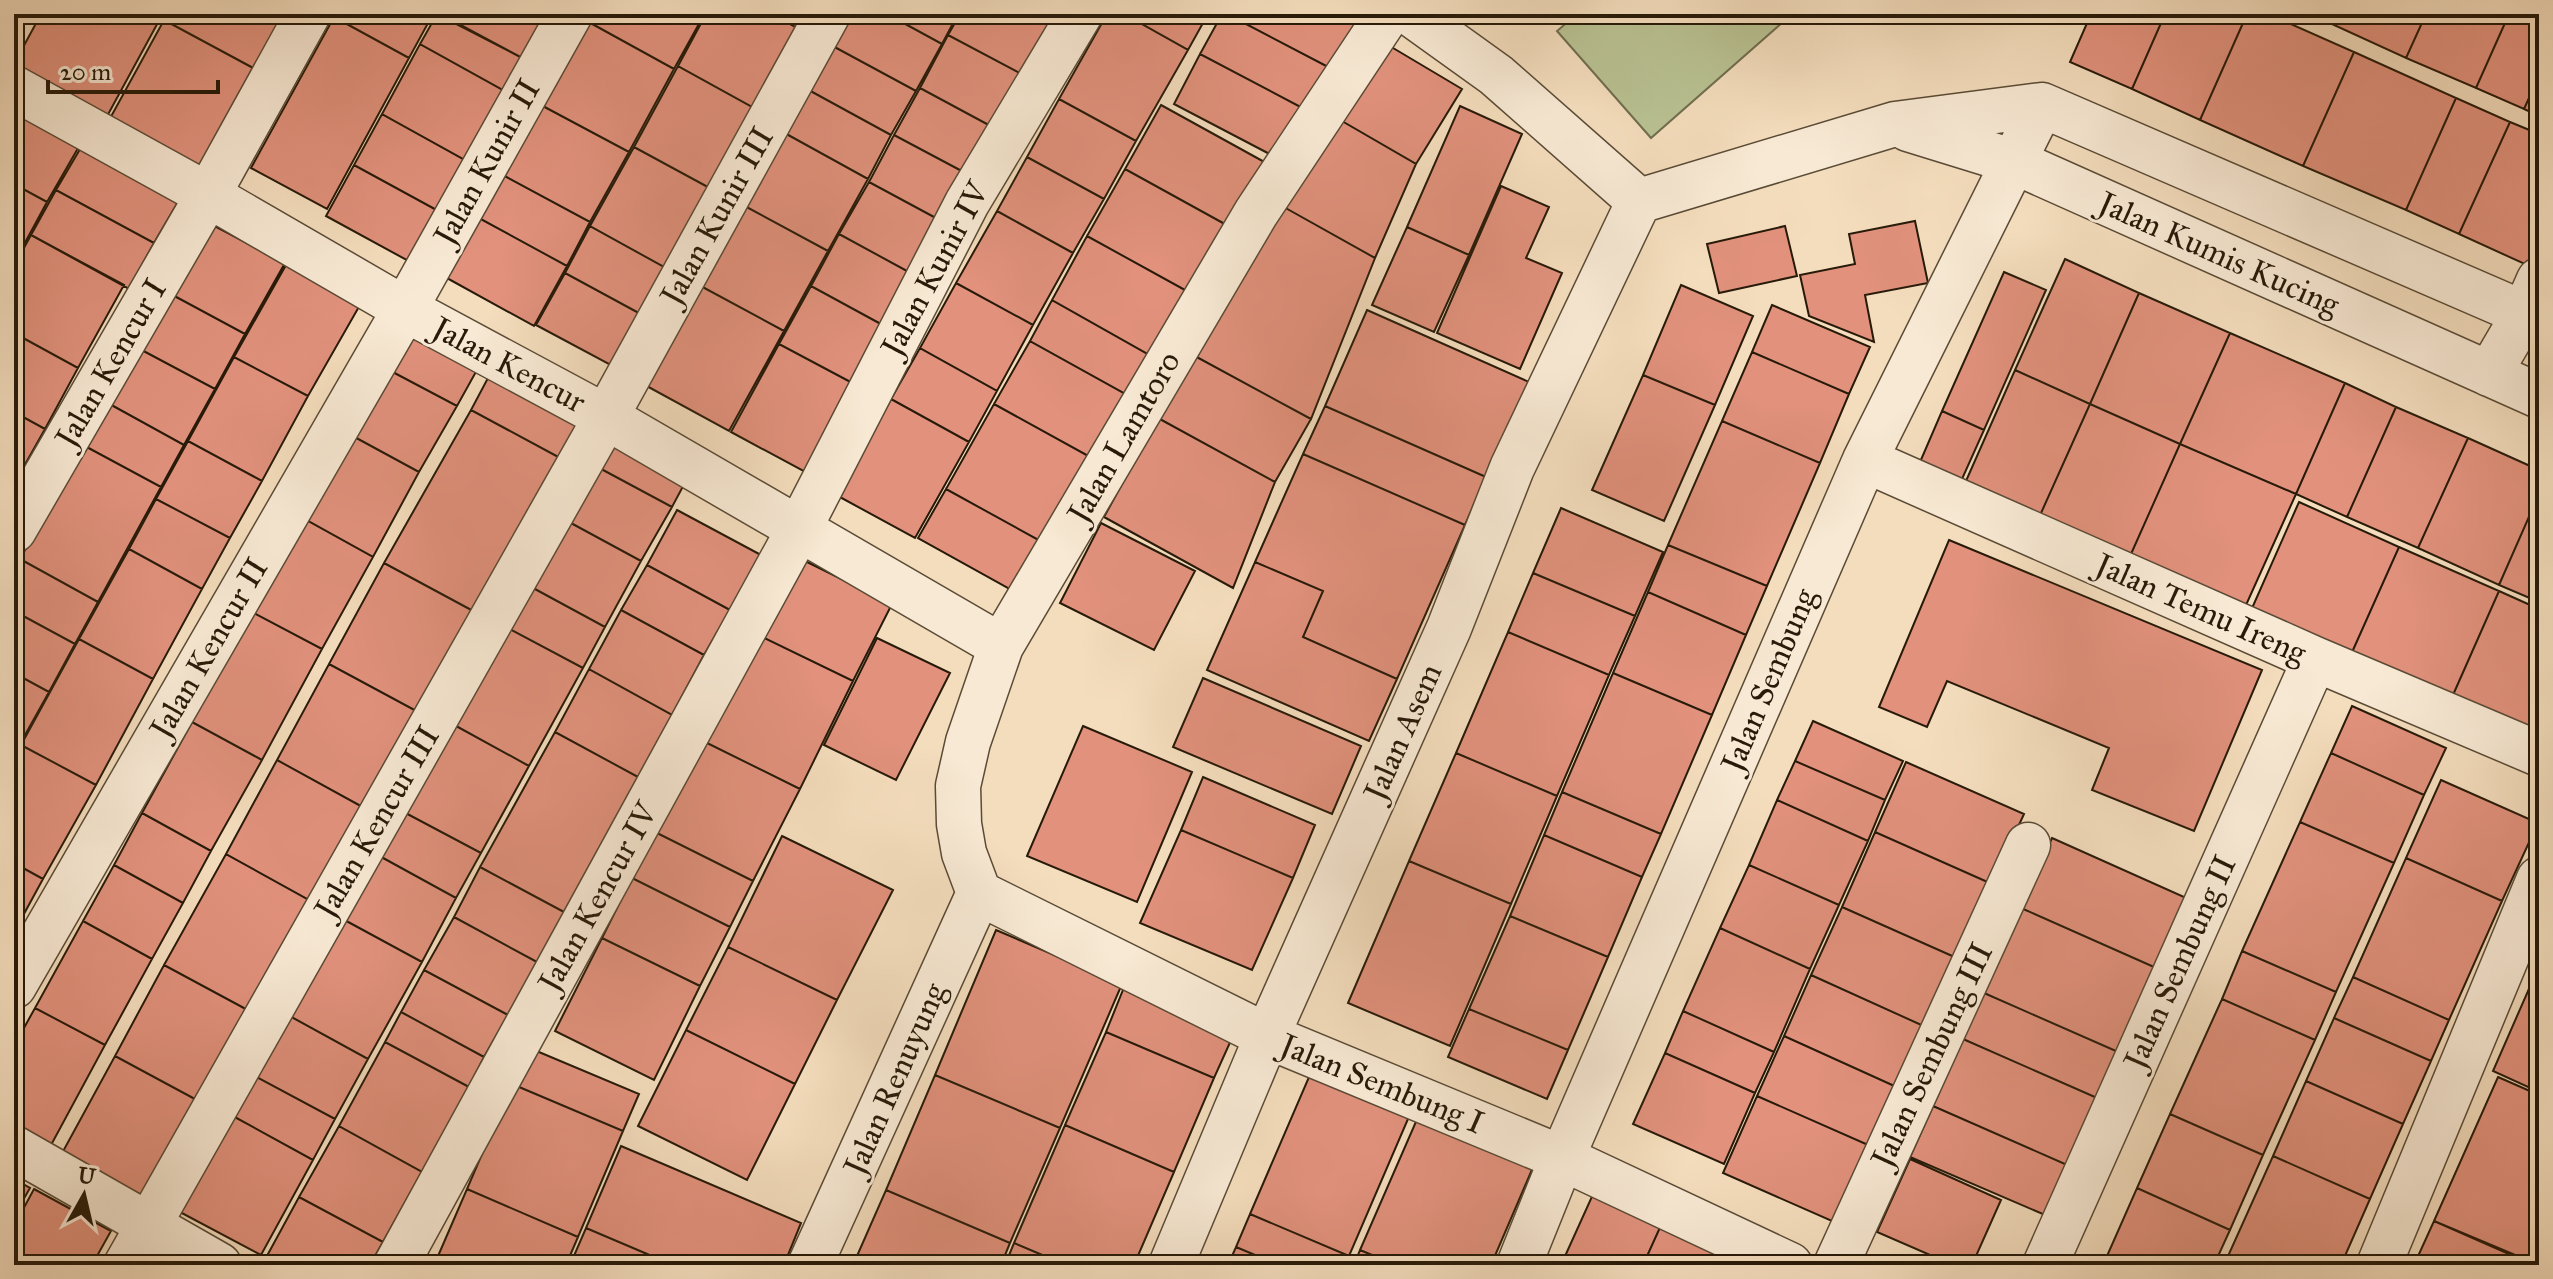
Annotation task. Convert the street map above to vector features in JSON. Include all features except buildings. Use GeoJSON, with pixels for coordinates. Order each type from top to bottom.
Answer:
{"type":"FeatureCollection","features":[{"type":"Feature","properties":{"kind":"street","name":"Jalan Kencur I"},"geometry":{"type":"LineString","coordinates":[[14,530],[208,195],[308,14]]}},
{"type":"Feature","properties":{"kind":"street","name":"Jalan Kunir II"},"geometry":{"type":"LineString","coordinates":[[405,309],[570,14]]}},
{"type":"Feature","properties":{"kind":"street","name":"Jalan Kunir III"},"geometry":{"type":"LineString","coordinates":[[606,417],[828,14]]}},
{"type":"Feature","properties":{"kind":"street","name":"Jalan Kunir IV"},"geometry":{"type":"LineString","coordinates":[[799,529],[967,203],[1080,14]]}},
{"type":"Feature","properties":{"kind":"street","name":"Jalan Lamtoro"},"geometry":{"type":"LineString","coordinates":[[979,893],[964,853],[958,786],[968,742],[1001,646],[1256,213],[1388,14]]}},
{"type":"Feature","properties":{"kind":"street"},"geometry":{"type":"LineString","coordinates":[[1411,14],[1496,75],[1639,201],[1895,124],[2042,105]]}},
{"type":"Feature","properties":{"kind":"street","name":"Jalan Kencur"},"geometry":{"type":"LineString","coordinates":[[14,88],[405,309],[606,417],[1001,646]]}},
{"type":"Feature","properties":{"kind":"street","name":"Jalan Kumis Kucing"},"geometry":{"type":"LineString","coordinates":[[2042,105],[2534,304]]}},
{"type":"Feature","properties":{"kind":"street","name":"Jalan Sembung"},"geometry":{"type":"LineString","coordinates":[[1519,1265],[1562,1158],[1865,460],[2042,105]]}},
{"type":"Feature","properties":{"kind":"street","name":"Jalan Kumis Kucing"},"geometry":{"type":"LineString","coordinates":[[1895,124],[2015,162],[2539,396]]}},
{"type":"Feature","properties":{"kind":"street","name":"Jalan Asem"},"geometry":{"type":"LineString","coordinates":[[1171,1265],[1267,1036],[1449,628],[1512,468],[1639,201]]}},
{"type":"Feature","properties":{"kind":"street"},"geometry":{"type":"LineString","coordinates":[[2489,374],[2534,304]]}},
{"type":"Feature","properties":{"kind":"street","name":"Jalan Kencur II"},"geometry":{"type":"LineString","coordinates":[[14,986],[405,309]]}},
{"type":"Feature","properties":{"kind":"street","name":"Jalan Kencur III"},"geometry":{"type":"LineString","coordinates":[[126,1265],[606,417]]}},
{"type":"Feature","properties":{"kind":"street","name":"Jalan Temu Ireng"},"geometry":{"type":"LineString","coordinates":[[1865,460],[2315,659],[2539,754]]}},
{"type":"Feature","properties":{"kind":"street","name":"Jalan Kencur IV"},"geometry":{"type":"LineString","coordinates":[[396,1265],[799,529]]}},
{"type":"Feature","properties":{"kind":"street","name":"Jalan Sembung II"},"geometry":{"type":"LineString","coordinates":[[2045,1265],[2315,659]]}},
{"type":"Feature","properties":{"kind":"street","name":"Jalan Sembung III"},"geometry":{"type":"LineString","coordinates":[[1836,1265],[2028,845]]}},
{"type":"Feature","properties":{"kind":"street"},"geometry":{"type":"LineString","coordinates":[[2379,1265],[2539,879]]}},
{"type":"Feature","properties":{"kind":"street","name":"Jalan Sembung I"},"geometry":{"type":"LineString","coordinates":[[979,893],[1267,1036],[1562,1158],[1790,1265]]}},
{"type":"Feature","properties":{"kind":"street","name":"Jalan Renuyung"},"geometry":{"type":"LineString","coordinates":[[810,1265],[979,893]]}},
{"type":"Feature","properties":{"kind":"street"},"geometry":{"type":"LineString","coordinates":[[14,1148],[219,1265]]}},
{"type":"Feature","properties":{"kind":"green space"},"geometry":{"type":"Polygon","coordinates":[[[1577,14],[1792,14],[1651,138],[1557,31],[1577,14]]]}}]}
